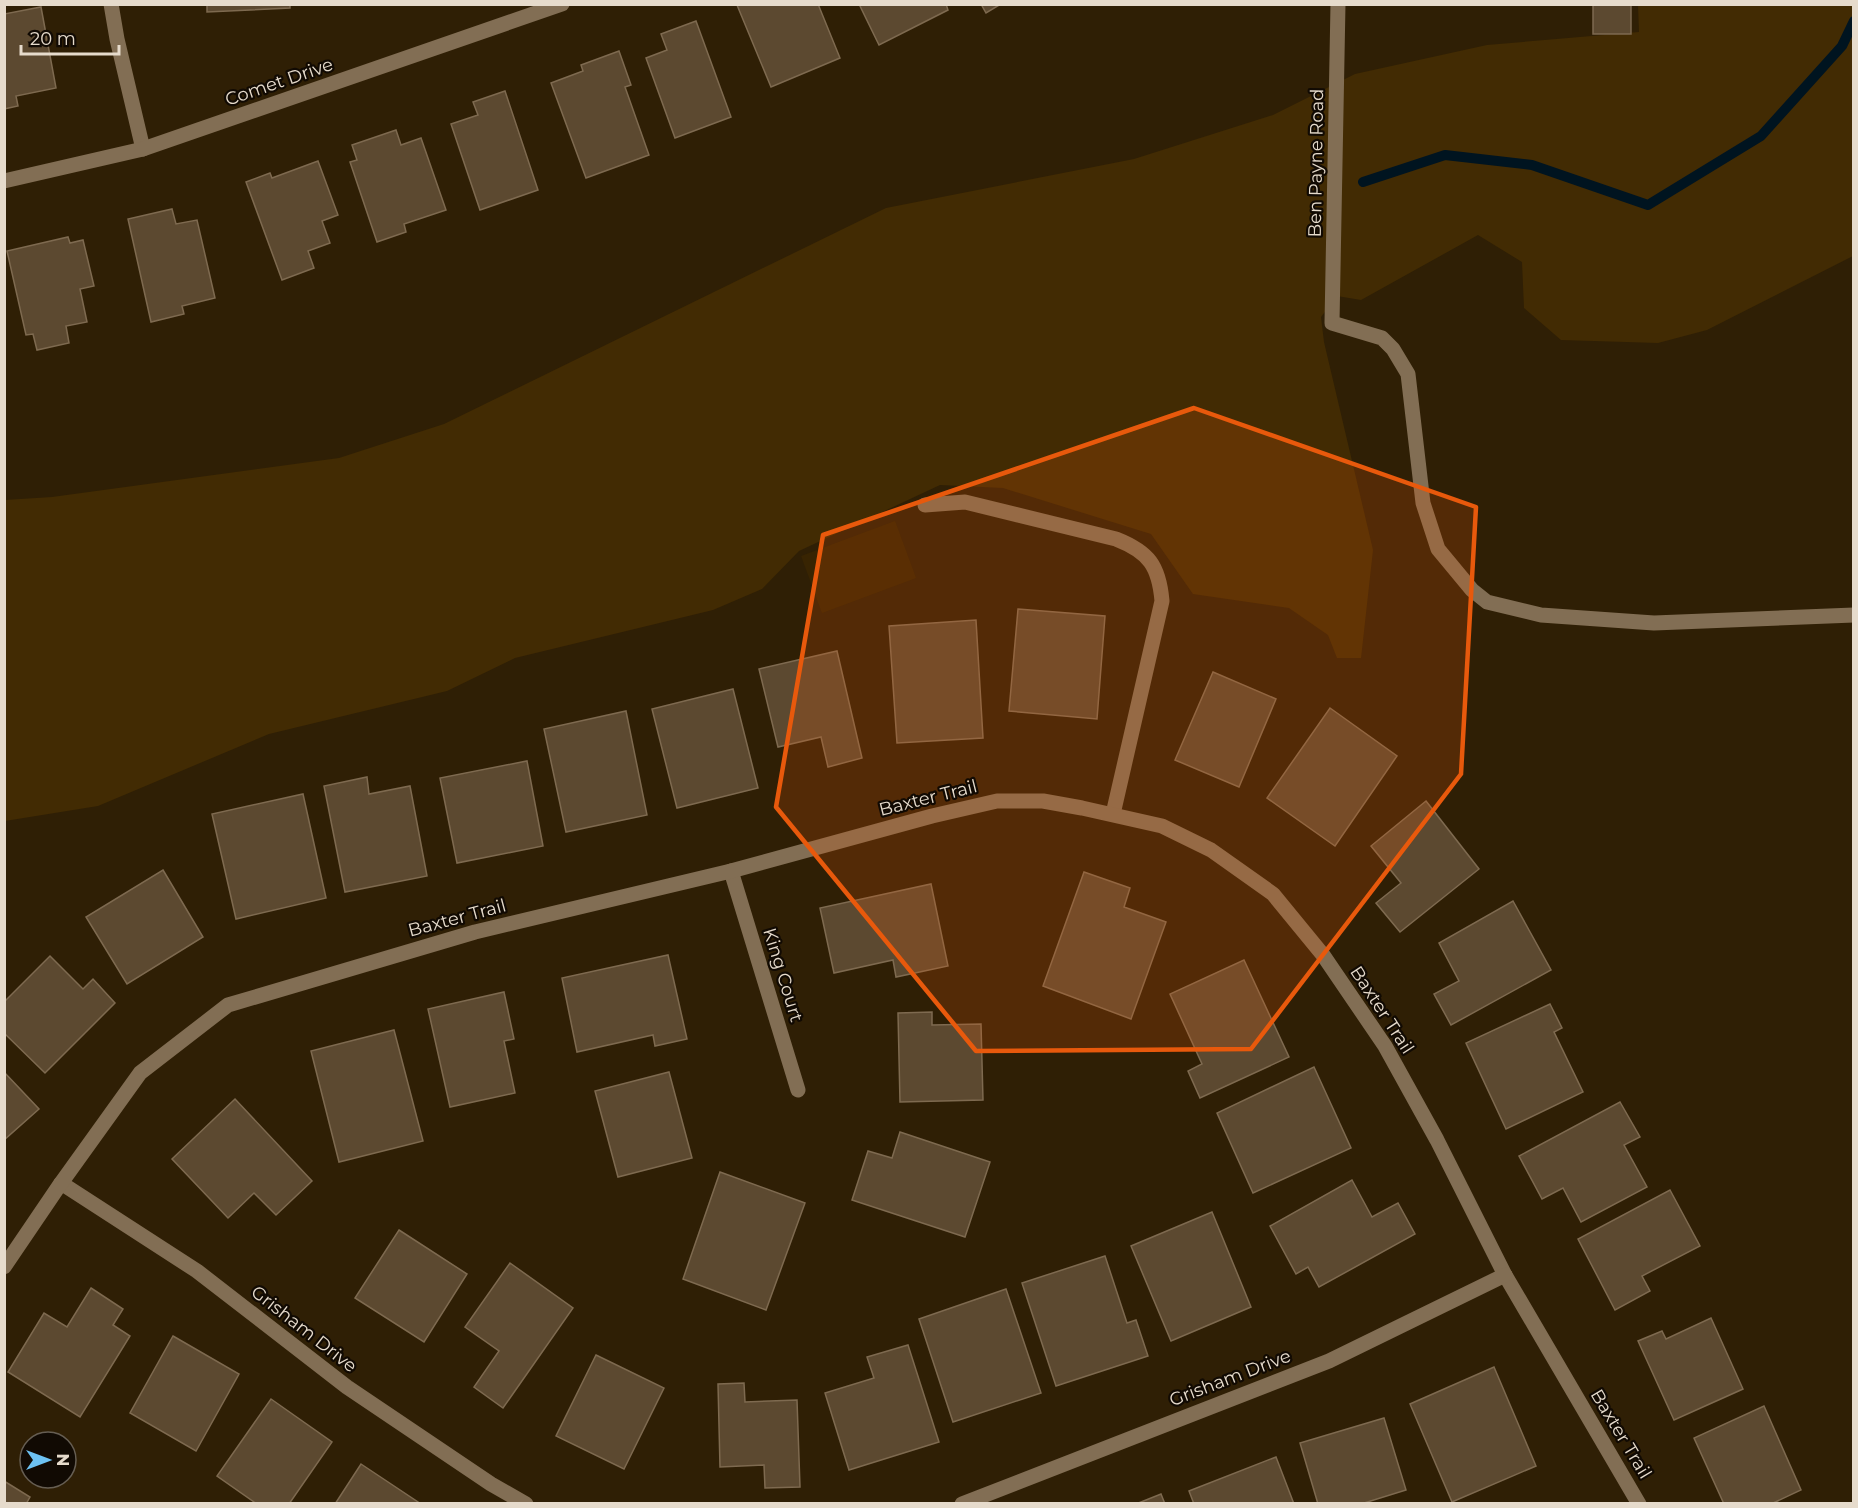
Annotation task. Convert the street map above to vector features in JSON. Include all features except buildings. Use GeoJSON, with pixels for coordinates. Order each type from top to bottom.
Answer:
{"type":"FeatureCollection","features":[{"type":"Feature","properties":{"kind":"street"},"geometry":{"type":"LineString","coordinates":[[111,4],[143,149]]}},
{"type":"Feature","properties":{"kind":"street","name":"Comet Drive"},"geometry":{"type":"LineString","coordinates":[[4,181],[143,149],[562,4]]}},
{"type":"Feature","properties":{"kind":"street","name":"Ben Payne Road"},"geometry":{"type":"LineString","coordinates":[[1338,4],[1332,323],[1382,338],[1393,349],[1408,374],[1423,502],[1438,549],[1472,590],[1487,602],[1542,615],[1654,623],[1854,615]]}},
{"type":"Feature","properties":{"kind":"street"},"geometry":{"type":"LineString","coordinates":[[925,505],[965,502],[1116,539],[1144,553],[1155,568],[1162,601],[1113,814]]}},
{"type":"Feature","properties":{"kind":"street","name":"Baxter Trail"},"geometry":{"type":"LineString","coordinates":[[4,1267],[140,1073],[228,1005],[475,932],[731,871],[932,816],[997,801],[1043,801],[1162,826],[1211,850],[1273,894],[1323,955],[1385,1046],[1437,1140],[1505,1275],[1639,1503]]}},
{"type":"Feature","properties":{"kind":"street","name":"King Court"},"geometry":{"type":"LineString","coordinates":[[731,871],[798,1090]]}},
{"type":"Feature","properties":{"kind":"street","name":"Grisham Drive"},"geometry":{"type":"LineString","coordinates":[[61,1183],[197,1271],[347,1387],[491,1484],[525,1503]]}},
{"type":"Feature","properties":{"kind":"street","name":"Grisham Drive"},"geometry":{"type":"LineString","coordinates":[[962,1503],[1329,1361],[1505,1275]]}},
{"type":"Feature","properties":{"kind":"highlighted area"},"geometry":{"type":"Polygon","coordinates":[[[1194,408],[1476,507],[1461,774],[1251,1049],[976,1051],[776,807],[823,535],[1194,408]]]}},
{"type":"Feature","properties":{"kind":"shaded area"},"geometry":{"type":"Polygon","coordinates":[[[1638,5],[1853,5],[1853,256],[1707,330],[1658,343],[1561,340],[1524,308],[1522,262],[1478,235],[1361,300],[1337,296],[1321,317],[1324,342],[1373,550],[1361,658],[1337,658],[1328,635],[1289,608],[1193,594],[1151,534],[1003,488],[940,485],[799,551],[762,589],[713,610],[515,658],[447,691],[269,734],[98,806],[5,821],[5,500],[52,497],[339,458],[444,424],[886,208],[1134,159],[1273,115],[1355,74],[1487,45],[1639,32],[1638,5]]]}},
{"type":"Feature","properties":{"kind":"shaded area"},"geometry":{"type":"Polygon","coordinates":[[[895,521],[916,578],[822,613],[801,556],[895,521]]]}},
{"type":"Feature","properties":{"kind":"waterway"},"geometry":{"type":"LineString","coordinates":[[1363,182],[1445,155],[1532,165],[1648,205],[1761,136],[1842,46],[1854,21]]}}]}
